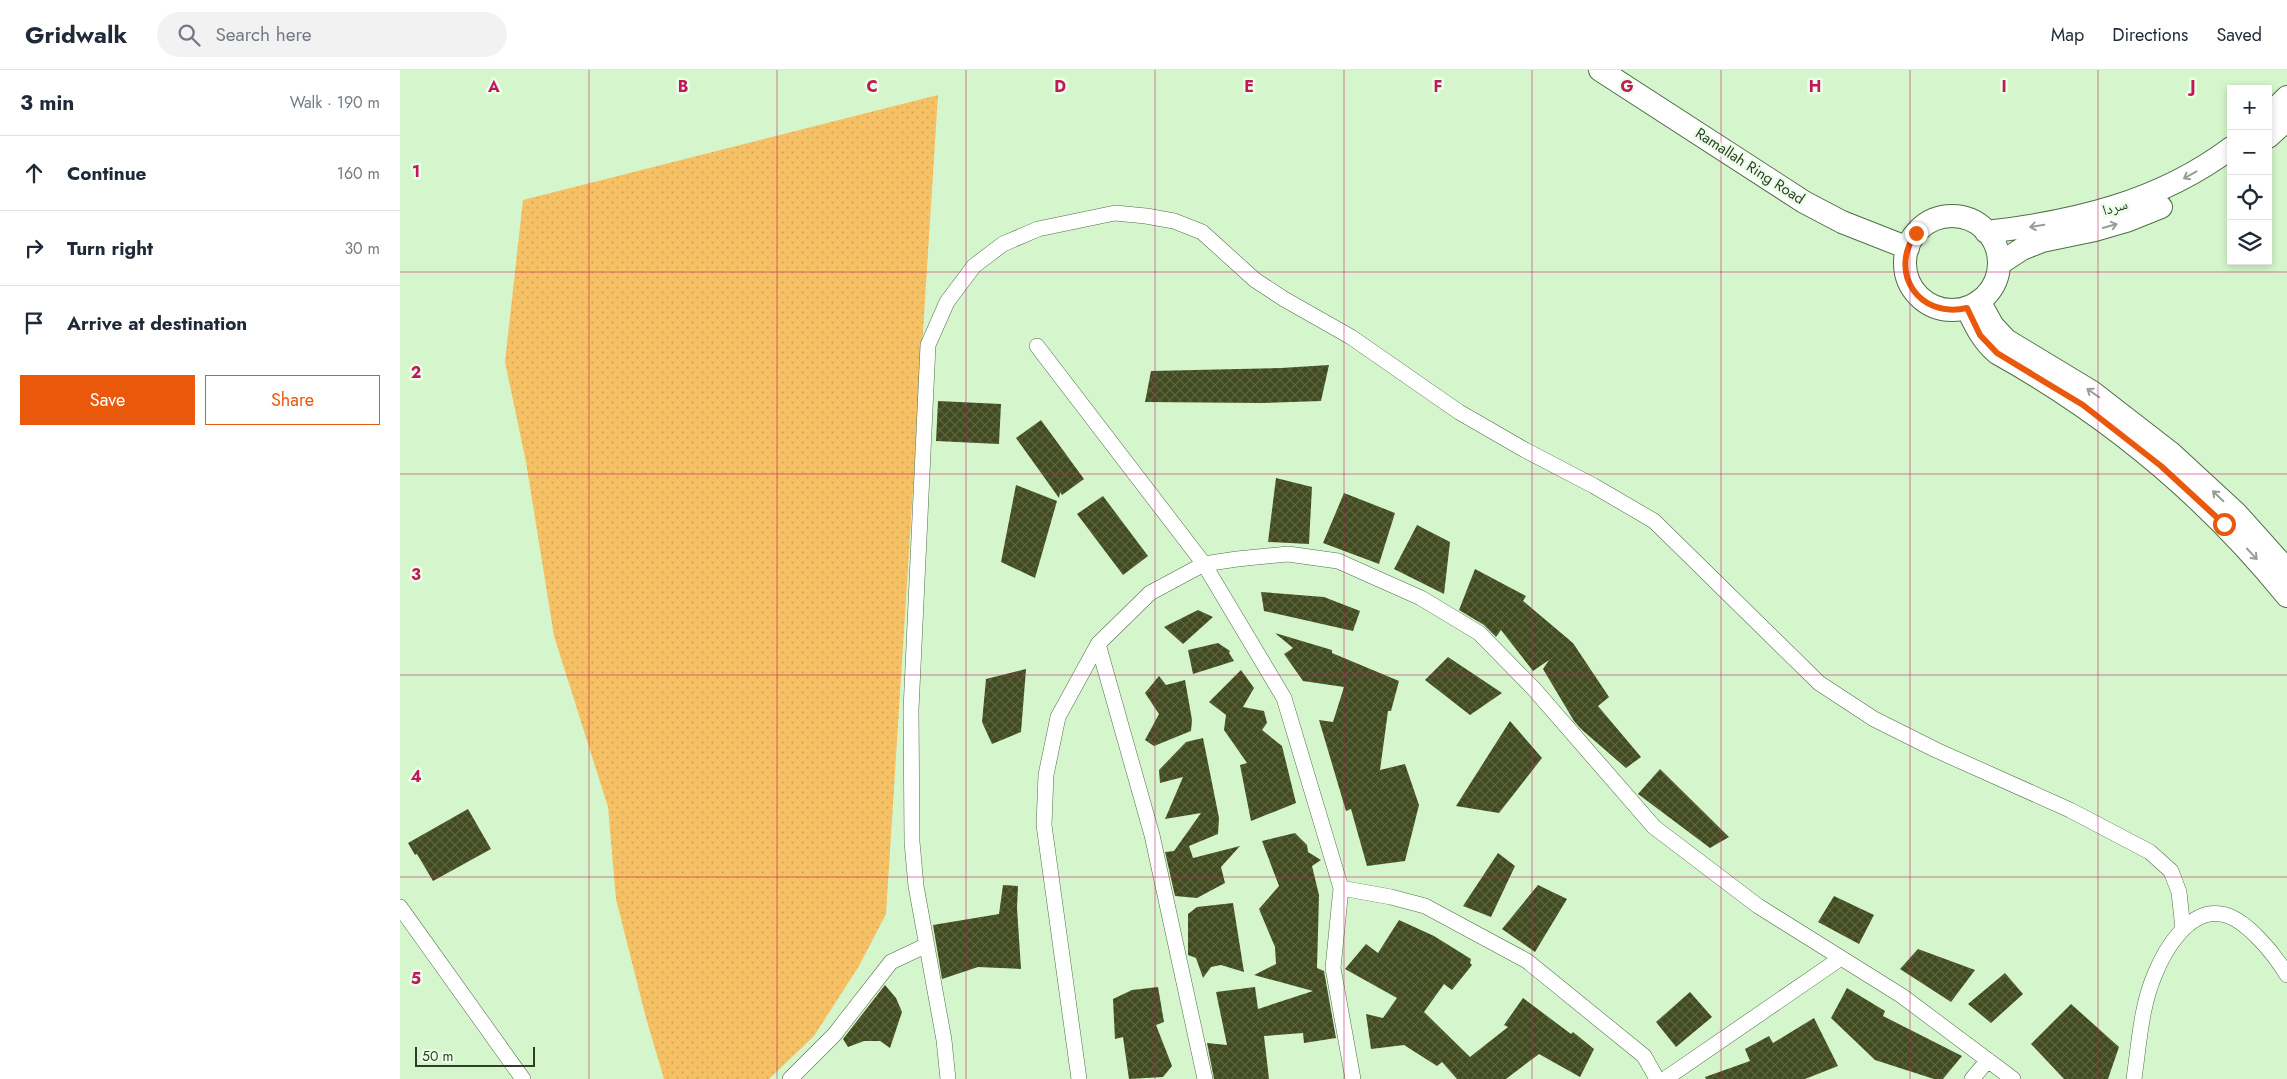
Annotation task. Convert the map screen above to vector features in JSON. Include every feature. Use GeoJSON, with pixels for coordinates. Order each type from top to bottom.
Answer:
{"type":"FeatureCollection","features":[{"type":"Feature","properties":{"kind":"street","name":"Ramallah Ring Road"},"geometry":{"type":"LineString","coordinates":[[1600,70],[1804,202],[1842,222],[1908,248]]}},
{"type":"Feature","properties":{"kind":"street"},"geometry":{"type":"LineString","coordinates":[[2272,112],[2287,97]]}},
{"type":"Feature","properties":{"kind":"street"},"geometry":{"type":"LineString","coordinates":[[2272,134],[2287,120]]}},
{"type":"Feature","properties":{"kind":"street","name":"سردا"},"geometry":{"type":"LineString","coordinates":[[1986,232],[2039,226],[2099,212],[2131,202],[2191,174],[2227,151]]}},
{"type":"Feature","properties":{"kind":"street","name":"سردا"},"geometry":{"type":"LineString","coordinates":[[1999,264],[2022,249],[2042,241],[2095,230],[2149,212],[2200,187],[2227,170]]}},
{"type":"Feature","properties":{"kind":"street"},"geometry":{"type":"LineString","coordinates":[[948,1079],[944,1040],[916,886],[912,842],[911,710],[928,345],[947,302],[974,266],[1003,244],[1038,230],[1115,213],[1174,221],[1202,232],[1255,280],[1284,299],[1351,337],[1459,412],[1654,521],[1819,683],[1874,719],[1936,750],[2070,810],[2150,852],[2171,871],[2179,892],[2183,929]]}},
{"type":"Feature","properties":{"kind":"street"},"geometry":{"type":"LineString","coordinates":[[1956,217],[1964,218],[1980,226],[1986,232],[1996,247],[1999,264],[1995,281],[1986,296],[1973,304],[1950,310],[1933,306],[1918,296],[1908,282],[1905,265],[1908,248],[1916,233],[1938,219],[1956,217]]}},
{"type":"Feature","properties":{"kind":"street"},"geometry":{"type":"LineString","coordinates":[[1973,304],[2006,340],[2092,392],[2172,454],[2236,513],[2287,570]]}},
{"type":"Feature","properties":{"kind":"street"},"geometry":{"type":"LineString","coordinates":[[1973,304],[1980,335],[1987,345],[2083,405],[2161,466],[2224,524],[2287,596]]}},
{"type":"Feature","properties":{"kind":"street"},"geometry":{"type":"LineString","coordinates":[[1037,346],[1204,564],[1284,698],[1341,888],[1333,968],[1353,1079]]}},
{"type":"Feature","properties":{"kind":"street"},"geometry":{"type":"LineString","coordinates":[[1078,1079],[1044,825],[1046,775],[1058,718],[1098,644],[1150,593],[1204,564],[1288,554],[1338,561],[1421,598],[1478,633],[1534,689],[1654,827],[1758,906],[1902,996],[2013,1079]]}},
{"type":"Feature","properties":{"kind":"street"},"geometry":{"type":"LineString","coordinates":[[1098,644],[1152,835],[1205,1079]]}},
{"type":"Feature","properties":{"kind":"street"},"geometry":{"type":"LineString","coordinates":[[1341,888],[1391,896],[1425,906],[1527,961],[1644,1056],[1656,1079]]}},
{"type":"Feature","properties":{"kind":"street"},"geometry":{"type":"LineString","coordinates":[[400,907],[523,1079]]}},
{"type":"Feature","properties":{"kind":"street"},"geometry":{"type":"LineString","coordinates":[[2134,1079],[2145,1007],[2155,974],[2183,929],[2202,916],[2220,913],[2234,917],[2252,932],[2278,959],[2287,975]]}},
{"type":"Feature","properties":{"kind":"street"},"geometry":{"type":"LineString","coordinates":[[790,1079],[834,1035],[891,962],[926,945]]}},
{"type":"Feature","properties":{"kind":"street"},"geometry":{"type":"LineString","coordinates":[[1665,1079],[1841,958]]}},
{"type":"Feature","properties":{"kind":"street"},"geometry":{"type":"LineString","coordinates":[[1972,1079],[1988,1060]]}},
{"type":"Feature","properties":{"kind":"shaded area"},"geometry":{"type":"Polygon","coordinates":[[[938,95],[886,914],[859,966],[814,1036],[769,1079],[664,1079],[646,1018],[616,899],[608,807],[554,636],[526,462],[505,362],[523,200],[938,95]]]}},
{"type":"Feature","properties":{"kind":"building"},"geometry":{"type":"Polygon","coordinates":[[[1329,365],[1321,401],[1261,403],[1145,402],[1151,371],[1329,365]]]}},
{"type":"Feature","properties":{"kind":"building"},"geometry":{"type":"Polygon","coordinates":[[[938,401],[1001,404],[999,444],[936,441],[938,401]]]}},
{"type":"Feature","properties":{"kind":"building"},"geometry":{"type":"Polygon","coordinates":[[[1041,420],[1084,479],[1062,495],[1060,492],[1059,498],[1016,438],[1041,420]]]}},
{"type":"Feature","properties":{"kind":"building"},"geometry":{"type":"Polygon","coordinates":[[[1276,478],[1312,487],[1309,544],[1268,542],[1276,478]]]}},
{"type":"Feature","properties":{"kind":"building"},"geometry":{"type":"Polygon","coordinates":[[[1016,485],[1057,501],[1035,578],[1001,562],[1016,485]]]}},
{"type":"Feature","properties":{"kind":"building"},"geometry":{"type":"Polygon","coordinates":[[[1344,493],[1395,513],[1379,564],[1323,543],[1344,493]]]}},
{"type":"Feature","properties":{"kind":"building"},"geometry":{"type":"Polygon","coordinates":[[[1103,496],[1148,556],[1123,575],[1077,514],[1103,496]]]}},
{"type":"Feature","properties":{"kind":"building"},"geometry":{"type":"Polygon","coordinates":[[[1417,525],[1450,542],[1444,594],[1394,569],[1417,525]]]}},
{"type":"Feature","properties":{"kind":"building"},"geometry":{"type":"Polygon","coordinates":[[[1475,569],[1526,596],[1523,601],[1573,643],[1609,697],[1598,706],[1641,757],[1626,768],[1574,721],[1543,669],[1549,660],[1533,671],[1501,630],[1496,637],[1484,625],[1459,610],[1475,569]]]}},
{"type":"Feature","properties":{"kind":"building"},"geometry":{"type":"Polygon","coordinates":[[[1261,592],[1324,597],[1360,611],[1353,631],[1264,611],[1261,592]]]}},
{"type":"Feature","properties":{"kind":"building"},"geometry":{"type":"Polygon","coordinates":[[[1198,610],[1213,617],[1183,644],[1164,627],[1198,610]]]}},
{"type":"Feature","properties":{"kind":"building"},"geometry":{"type":"Polygon","coordinates":[[[1275,633],[1332,650],[1332,653],[1399,681],[1391,711],[1388,711],[1380,770],[1405,764],[1419,805],[1405,861],[1367,866],[1351,809],[1346,811],[1319,720],[1333,722],[1344,687],[1303,681],[1284,654],[1293,648],[1275,633]]]}},
{"type":"Feature","properties":{"kind":"building"},"geometry":{"type":"Polygon","coordinates":[[[1218,643],[1230,651],[1229,653],[1234,661],[1193,674],[1188,650],[1218,643]]]}},
{"type":"Feature","properties":{"kind":"building"},"geometry":{"type":"Polygon","coordinates":[[[1448,657],[1502,693],[1470,715],[1425,680],[1448,657]]]}},
{"type":"Feature","properties":{"kind":"building"},"geometry":{"type":"Polygon","coordinates":[[[1026,669],[1021,732],[992,744],[982,722],[986,679],[1026,669]]]}},
{"type":"Feature","properties":{"kind":"building"},"geometry":{"type":"Polygon","coordinates":[[[1241,670],[1254,688],[1243,707],[1264,711],[1267,723],[1262,730],[1282,746],[1296,803],[1251,821],[1240,765],[1247,763],[1224,730],[1226,715],[1209,702],[1241,670]]]}},
{"type":"Feature","properties":{"kind":"building"},"geometry":{"type":"Polygon","coordinates":[[[1159,676],[1166,685],[1185,680],[1192,720],[1191,731],[1154,746],[1145,740],[1159,714],[1145,693],[1159,676]]]}},
{"type":"Feature","properties":{"kind":"building"},"geometry":{"type":"Polygon","coordinates":[[[1510,721],[1542,758],[1499,813],[1456,806],[1510,721]]]}},
{"type":"Feature","properties":{"kind":"building"},"geometry":{"type":"Polygon","coordinates":[[[1203,738],[1219,818],[1218,834],[1189,846],[1193,858],[1240,846],[1221,867],[1225,883],[1197,898],[1175,896],[1165,852],[1174,851],[1201,813],[1165,819],[1183,777],[1160,783],[1159,770],[1186,742],[1203,738]]]}},
{"type":"Feature","properties":{"kind":"building"},"geometry":{"type":"Polygon","coordinates":[[[1660,769],[1729,837],[1710,848],[1638,794],[1660,769]]]}},
{"type":"Feature","properties":{"kind":"building"},"geometry":{"type":"Polygon","coordinates":[[[468,809],[491,849],[433,881],[408,843],[468,809]]]}},
{"type":"Feature","properties":{"kind":"building"},"geometry":{"type":"Polygon","coordinates":[[[1295,833],[1307,845],[1308,852],[1321,860],[1312,866],[1319,895],[1317,968],[1324,971],[1336,1038],[1304,1043],[1303,1033],[1264,1036],[1269,1079],[1214,1079],[1207,1043],[1227,1045],[1216,992],[1255,987],[1258,1009],[1313,991],[1254,975],[1276,964],[1275,947],[1259,909],[1279,886],[1262,841],[1295,833]]]}},
{"type":"Feature","properties":{"kind":"building"},"geometry":{"type":"Polygon","coordinates":[[[1498,853],[1515,866],[1491,917],[1463,906],[1498,853]]]}},
{"type":"Feature","properties":{"kind":"building"},"geometry":{"type":"Polygon","coordinates":[[[1003,885],[1018,886],[1017,908],[1021,969],[978,967],[942,979],[933,925],[999,914],[1003,885]]]}},
{"type":"Feature","properties":{"kind":"building"},"geometry":{"type":"Polygon","coordinates":[[[1538,885],[1567,899],[1535,952],[1502,929],[1538,885]]]}},
{"type":"Feature","properties":{"kind":"building"},"geometry":{"type":"Polygon","coordinates":[[[1834,896],[1874,915],[1859,944],[1818,922],[1834,896]]]}},
{"type":"Feature","properties":{"kind":"building"},"geometry":{"type":"Polygon","coordinates":[[[1233,903],[1244,972],[1221,965],[1211,967],[1203,978],[1196,958],[1188,955],[1188,914],[1197,907],[1233,903]]]}},
{"type":"Feature","properties":{"kind":"building"},"geometry":{"type":"Polygon","coordinates":[[[1399,920],[1434,936],[1471,959],[1470,963],[1472,965],[1452,990],[1444,984],[1424,1012],[1470,1057],[1508,1027],[1504,1025],[1523,998],[1571,1034],[1573,1032],[1594,1049],[1580,1077],[1539,1054],[1506,1079],[1457,1079],[1442,1062],[1437,1066],[1404,1045],[1371,1049],[1366,1014],[1383,1018],[1397,998],[1345,969],[1366,944],[1378,953],[1399,920]]]}},
{"type":"Feature","properties":{"kind":"building"},"geometry":{"type":"Polygon","coordinates":[[[1918,949],[1975,970],[1951,1002],[1900,969],[1918,949]]]}},
{"type":"Feature","properties":{"kind":"building"},"geometry":{"type":"Polygon","coordinates":[[[2005,973],[2023,994],[1991,1023],[1968,1004],[2005,973]]]}},
{"type":"Feature","properties":{"kind":"building"},"geometry":{"type":"Polygon","coordinates":[[[885,985],[896,998],[902,1012],[890,1048],[880,1041],[864,1041],[848,1047],[843,1039],[885,985]]]}},
{"type":"Feature","properties":{"kind":"building"},"geometry":{"type":"Polygon","coordinates":[[[1158,987],[1164,1022],[1156,1025],[1172,1066],[1163,1077],[1129,1079],[1123,1037],[1115,1039],[1113,999],[1132,990],[1158,987]]]}},
{"type":"Feature","properties":{"kind":"building"},"geometry":{"type":"Polygon","coordinates":[[[1847,988],[1885,1011],[1883,1016],[1962,1056],[1943,1079],[1934,1079],[1875,1060],[1831,1018],[1847,988]]]}},
{"type":"Feature","properties":{"kind":"building"},"geometry":{"type":"Polygon","coordinates":[[[1690,992],[1712,1017],[1676,1047],[1656,1022],[1690,992]]]}},
{"type":"Feature","properties":{"kind":"building"},"geometry":{"type":"Polygon","coordinates":[[[2071,1004],[2119,1047],[2108,1079],[2064,1079],[2031,1044],[2071,1004]]]}},
{"type":"Feature","properties":{"kind":"building"},"geometry":{"type":"Polygon","coordinates":[[[1814,1018],[1838,1066],[1805,1079],[1706,1079],[1705,1077],[1750,1061],[1745,1049],[1769,1036],[1773,1043],[1814,1018]]]}},
{"type":"Feature","properties":{"kind":"route"},"geometry":{"type":"LineString","coordinates":[[1916,233],[1905,256],[1905,265],[1908,282],[1918,296],[1925,302],[1941,309],[1959,310],[1967,308],[1987,345],[2083,405],[2141,449],[2224,524]]}}]}
